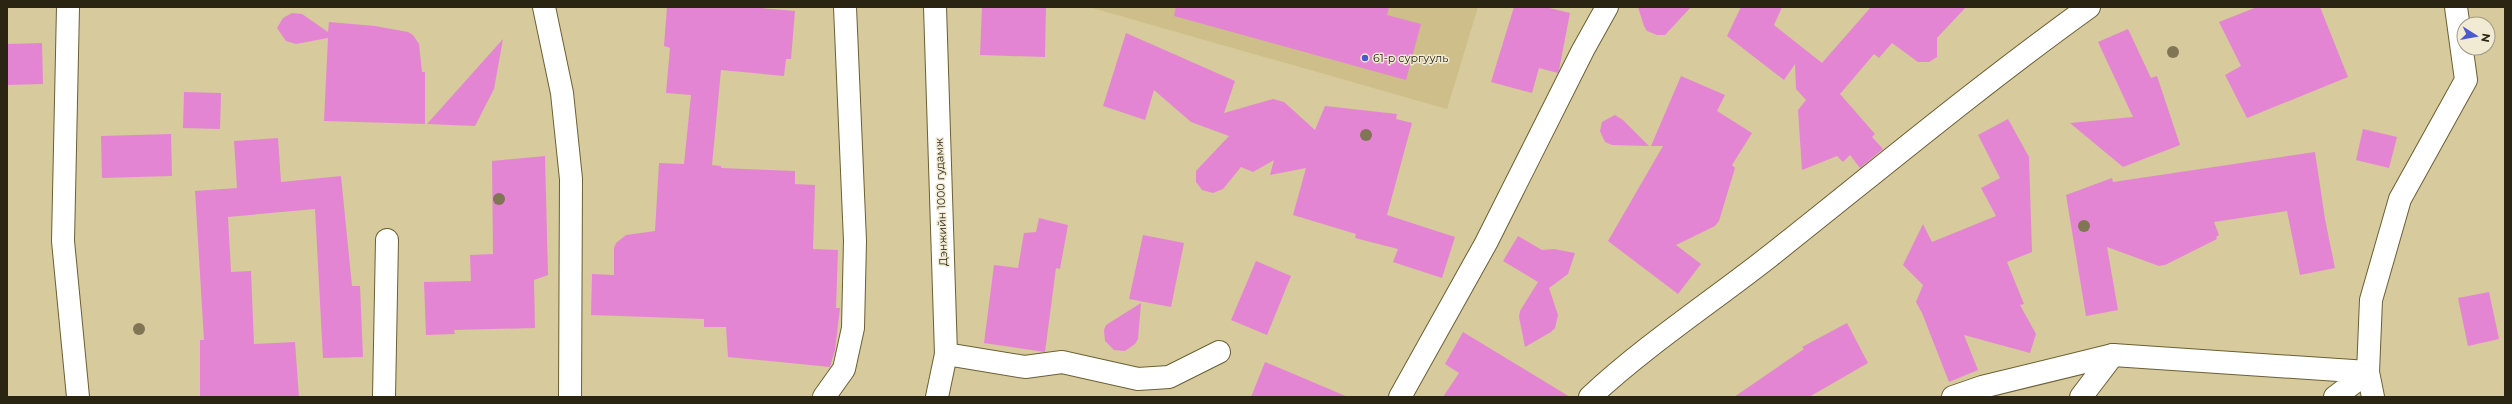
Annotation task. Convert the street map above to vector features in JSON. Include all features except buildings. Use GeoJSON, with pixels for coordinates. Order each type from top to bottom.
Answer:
{"type":"FeatureCollection","features":[{"type":"Feature","properties":{"kind":"street"},"geometry":{"type":"LineString","coordinates":[[68,7],[63,241],[78,397]]}},
{"type":"Feature","properties":{"kind":"street"},"geometry":{"type":"LineString","coordinates":[[544,7],[562,93],[571,178],[570,397]]}},
{"type":"Feature","properties":{"kind":"street"},"geometry":{"type":"LineString","coordinates":[[824,397],[844,369],[853,328],[854,241],[845,7]]}},
{"type":"Feature","properties":{"kind":"street","name":"Дэнжийн 1000 гудамж"},"geometry":{"type":"LineString","coordinates":[[935,7],[946,354],[937,397]]}},
{"type":"Feature","properties":{"kind":"street"},"geometry":{"type":"LineString","coordinates":[[1400,397],[1486,242],[1583,50],[1607,7]]}},
{"type":"Feature","properties":{"kind":"street"},"geometry":{"type":"LineString","coordinates":[[1590,397],[1620,370],[1756,267],[2036,45],[2089,7]]}},
{"type":"Feature","properties":{"kind":"street"},"geometry":{"type":"LineString","coordinates":[[2374,397],[2368,372],[2371,300],[2400,200],[2466,80],[2456,7]]}},
{"type":"Feature","properties":{"kind":"street"},"geometry":{"type":"LineString","coordinates":[[384,397],[387,240]]}},
{"type":"Feature","properties":{"kind":"street"},"geometry":{"type":"LineString","coordinates":[[946,354],[1025,367],[1062,362],[1138,379],[1168,377],[1219,352]]}},
{"type":"Feature","properties":{"kind":"street"},"geometry":{"type":"LineString","coordinates":[[1953,397],[1982,387],[2113,354],[2368,372]]}},
{"type":"Feature","properties":{"kind":"street"},"geometry":{"type":"LineString","coordinates":[[2081,397],[2113,354]]}},
{"type":"Feature","properties":{"kind":"street"},"geometry":{"type":"LineString","coordinates":[[2335,397],[2368,372]]}},
{"type":"Feature","properties":{"kind":"shaded area","name":"61-р сургууль"},"geometry":{"type":"Polygon","coordinates":[[[1089,7],[1478,7],[1447,109],[1089,7]]]}},
{"type":"Feature","properties":{"kind":"place","name":"61-р сургууль"},"geometry":{"type":"Point","coordinates":[1365,58]}}]}
